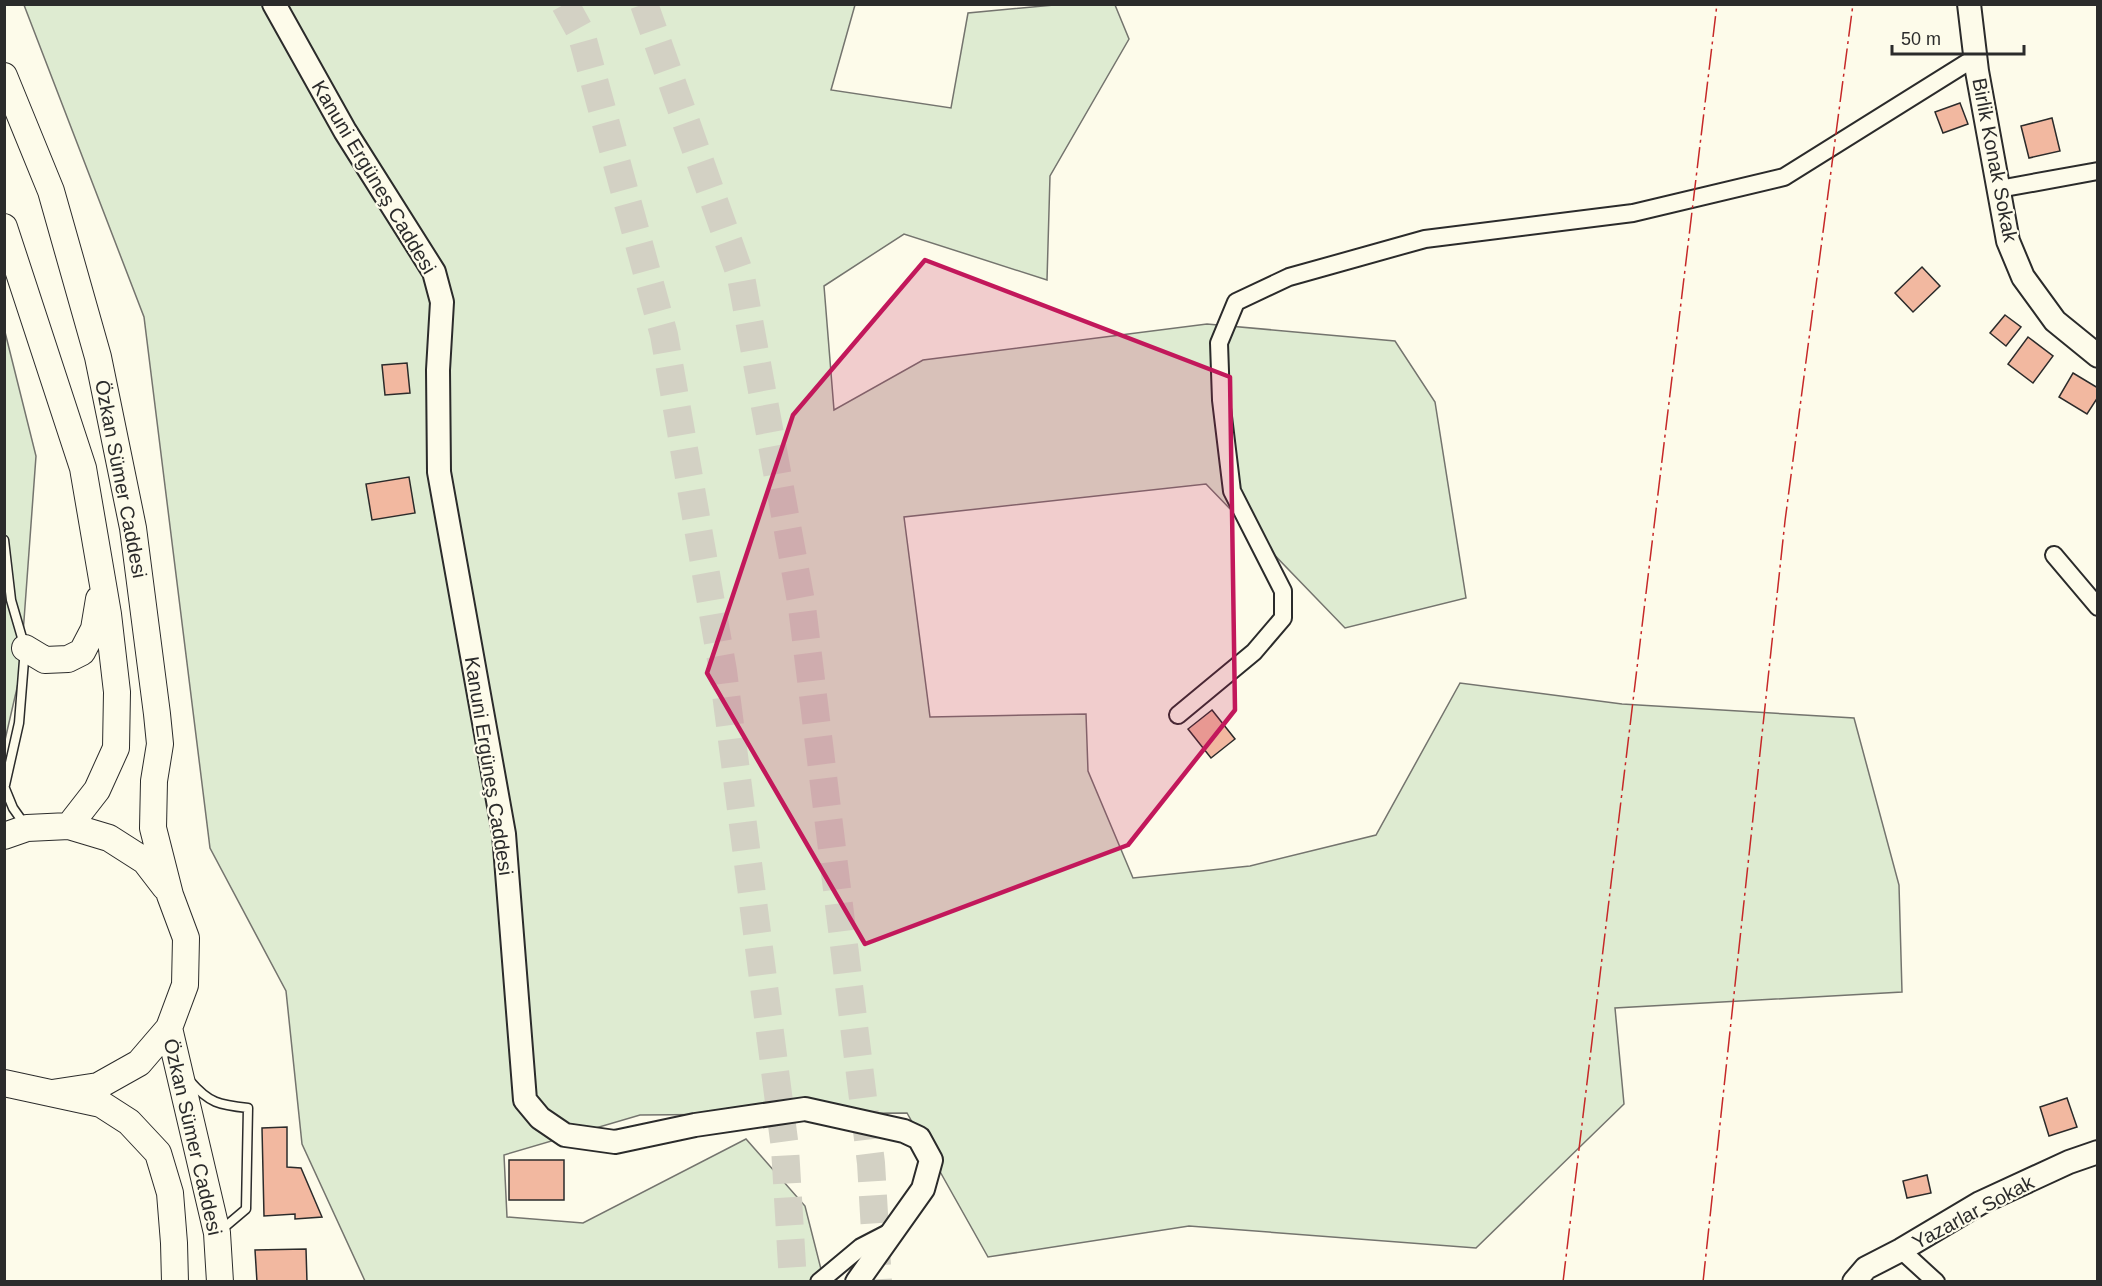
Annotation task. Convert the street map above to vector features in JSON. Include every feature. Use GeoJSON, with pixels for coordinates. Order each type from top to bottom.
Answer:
{"type":"FeatureCollection","features":[{"type":"Feature","properties":{"kind":"main road","name":"Özkan Sümer Caddesi"},"geometry":{"type":"LineString","coordinates":[[4,75],[51,191],[98,357],[133,528],[160,744],[154,781],[153,828],[170,895],[186,938],[185,985],[168,1028],[138,1063],[98,1086],[52,1093]]}},
{"type":"Feature","properties":{"kind":"main road","name":"Özkan Sümer Caddesi"},"geometry":{"type":"LineString","coordinates":[[4,227],[83,468],[103,581],[117,692],[116,747],[97,790],[69,826]]}},
{"type":"Feature","properties":{"kind":"main road"},"geometry":{"type":"LineString","coordinates":[[25,648],[45,660],[68,659],[82,652],[94,629],[103,581]]}},
{"type":"Feature","properties":{"kind":"main road","name":"Özkan Sümer Caddesi"},"geometry":{"type":"LineString","coordinates":[[16,832],[69,826],[110,838],[144,861],[170,895]]}},
{"type":"Feature","properties":{"kind":"main road","name":"Özkan Sümer Caddesi"},"geometry":{"type":"LineString","coordinates":[[168,1028],[217,1233],[220,1281]]}},
{"type":"Feature","properties":{"kind":"main road","name":"Özkan Sümer Caddesi"},"geometry":{"type":"LineString","coordinates":[[4,1083],[101,1104],[129,1122],[158,1153],[170,1193],[175,1281]]}},
{"type":"Feature","properties":{"kind":"street","name":"Kanuni Ergüneş Caddesi"},"geometry":{"type":"LineString","coordinates":[[274,4],[345,131],[434,272],[442,302],[438,370],[439,472],[504,834],[525,1100],[540,1118],[565,1135],[615,1142],[695,1125],[805,1109],[904,1131],[919,1138],[931,1160],[923,1189],[857,1281]]}},
{"type":"Feature","properties":{"kind":"street","name":"Birlik Konak Sokak"},"geometry":{"type":"LineString","coordinates":[[1969,4],[1977,71],[2008,241],[2023,277],[2055,321],[2097,356]]}},
{"type":"Feature","properties":{"kind":"street"},"geometry":{"type":"LineString","coordinates":[[1178,715],[1254,652],[1284,618],[1283,591],[1232,491],[1221,400],[1219,343],[1236,302],[1289,277],[1425,238],[1633,213],[1784,177],[1976,57]]}},
{"type":"Feature","properties":{"kind":"street"},"geometry":{"type":"LineString","coordinates":[[1999,189],[2097,171]]}},
{"type":"Feature","properties":{"kind":"street"},"geometry":{"type":"LineString","coordinates":[[2054,555],[2097,607]]}},
{"type":"Feature","properties":{"kind":"street","name":"Yazarlar Sokak"},"geometry":{"type":"LineString","coordinates":[[1854,1281],[1866,1268],[1902,1250],[1980,1203],[2069,1162],[2097,1152]]}},
{"type":"Feature","properties":{"kind":"street"},"geometry":{"type":"LineString","coordinates":[[819,1281],[861,1247],[894,1230]]}},
{"type":"Feature","properties":{"kind":"street"},"geometry":{"type":"LineString","coordinates":[[1902,1250],[1936,1281]]}},
{"type":"Feature","properties":{"kind":"lane"},"geometry":{"type":"LineString","coordinates":[[4,540],[11,600],[25,648],[19,723],[5,786],[13,808],[16,832]]}},
{"type":"Feature","properties":{"kind":"lane"},"geometry":{"type":"LineString","coordinates":[[176,1065],[204,1096],[226,1106],[248,1108],[246,1209],[217,1233]]}},
{"type":"Feature","properties":{"kind":"highlighted area"},"geometry":{"type":"Polygon","coordinates":[[[925,260],[1230,377],[1235,710],[1128,845],[865,944],[707,673],[793,415],[925,260]]]}},
{"type":"Feature","properties":{"kind":"green space"},"geometry":{"type":"Polygon","coordinates":[[[24,5],[855,5],[831,90],[951,108],[968,13],[1054,5],[1115,5],[1129,39],[1050,176],[1047,280],[904,234],[824,286],[834,410],[923,360],[1207,324],[1395,341],[1435,402],[1466,598],[1345,628],[1206,484],[904,517],[930,717],[1086,714],[1088,771],[1133,878],[1250,866],[1376,835],[1460,683],[1622,704],[1854,718],[1899,885],[1902,992],[1615,1008],[1624,1104],[1476,1248],[1189,1226],[988,1257],[907,1113],[640,1115],[504,1155],[507,1217],[583,1223],[746,1139],[805,1206],[824,1281],[365,1281],[302,1144],[286,991],[210,848],[144,317],[24,5]]]}},
{"type":"Feature","properties":{"kind":"green space"},"geometry":{"type":"Polygon","coordinates":[[[5,332],[36,456],[20,675],[5,740],[5,332]]]}},
{"type":"Feature","properties":{"kind":"building"},"geometry":{"type":"Polygon","coordinates":[[[1960,103],[1968,124],[1943,133],[1935,112],[1960,103]]]}},
{"type":"Feature","properties":{"kind":"building"},"geometry":{"type":"Polygon","coordinates":[[[2052,118],[2060,151],[2029,158],[2021,126],[2052,118]]]}},
{"type":"Feature","properties":{"kind":"building"},"geometry":{"type":"Polygon","coordinates":[[[1922,267],[1940,286],[1913,312],[1895,293],[1922,267]]]}},
{"type":"Feature","properties":{"kind":"building"},"geometry":{"type":"Polygon","coordinates":[[[2005,315],[2021,327],[2006,346],[1990,333],[2005,315]]]}},
{"type":"Feature","properties":{"kind":"building"},"geometry":{"type":"Polygon","coordinates":[[[2028,337],[2053,356],[2033,383],[2008,364],[2028,337]]]}},
{"type":"Feature","properties":{"kind":"building"},"geometry":{"type":"Polygon","coordinates":[[[407,363],[410,393],[385,395],[382,365],[407,363]]]}},
{"type":"Feature","properties":{"kind":"building"},"geometry":{"type":"Polygon","coordinates":[[[2073,373],[2098,388],[2098,397],[2087,414],[2059,397],[2073,373]]]}},
{"type":"Feature","properties":{"kind":"building"},"geometry":{"type":"Polygon","coordinates":[[[409,477],[415,513],[372,520],[366,484],[409,477]]]}},
{"type":"Feature","properties":{"kind":"building"},"geometry":{"type":"Polygon","coordinates":[[[1212,710],[1235,739],[1211,758],[1188,729],[1212,710]]]}},
{"type":"Feature","properties":{"kind":"building"},"geometry":{"type":"Polygon","coordinates":[[[2067,1098],[2077,1127],[2049,1136],[2040,1107],[2067,1098]]]}},
{"type":"Feature","properties":{"kind":"building"},"geometry":{"type":"Polygon","coordinates":[[[287,1127],[287,1167],[301,1168],[322,1217],[295,1219],[295,1214],[264,1216],[262,1128],[287,1127]]]}},
{"type":"Feature","properties":{"kind":"building"},"geometry":{"type":"Polygon","coordinates":[[[509,1160],[564,1160],[564,1200],[509,1200],[509,1160]]]}},
{"type":"Feature","properties":{"kind":"building"},"geometry":{"type":"Polygon","coordinates":[[[1927,1175],[1931,1193],[1907,1198],[1903,1181],[1927,1175]]]}},
{"type":"Feature","properties":{"kind":"building"},"geometry":{"type":"Polygon","coordinates":[[[306,1249],[307,1282],[257,1282],[255,1250],[306,1249]]]}},
{"type":"Feature","properties":{"kind":"tunnel"},"geometry":{"type":"LineString","coordinates":[[565,4],[581,33],[664,335],[723,671],[785,1148],[793,1282]]}},
{"type":"Feature","properties":{"kind":"tunnel"},"geometry":{"type":"LineString","coordinates":[[644,4],[741,277],[802,607],[871,1163],[878,1282]]}},
{"type":"Feature","properties":{"kind":"power"},"geometry":{"type":"LineString","coordinates":[[1563,1282],[1717,4]]}},
{"type":"Feature","properties":{"kind":"power"},"geometry":{"type":"LineString","coordinates":[[1703,1282],[1785,521],[1853,4]]}}]}
